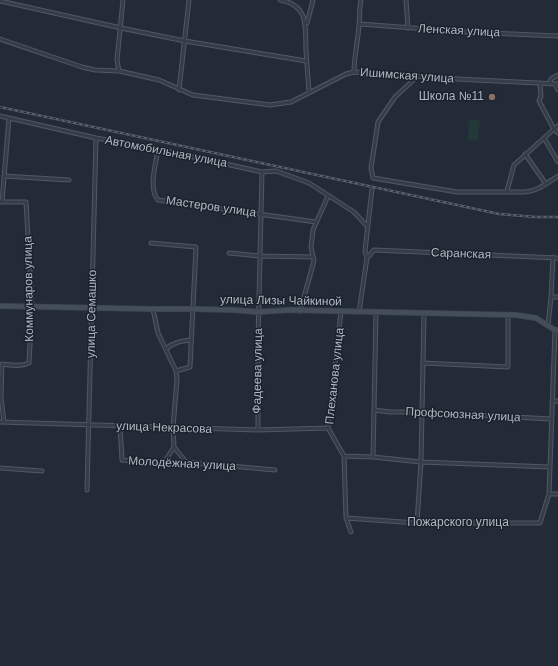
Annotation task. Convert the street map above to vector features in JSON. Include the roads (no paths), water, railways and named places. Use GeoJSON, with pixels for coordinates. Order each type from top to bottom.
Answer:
{"type":"FeatureCollection","features":[{"type":"Feature","properties":{"kind":"street"},"geometry":{"type":"LineString","coordinates":[[118,71],[117,60],[123,0]]}},
{"type":"Feature","properties":{"kind":"street"},"geometry":{"type":"LineString","coordinates":[[179,90],[189,0]]}},
{"type":"Feature","properties":{"kind":"street"},"geometry":{"type":"LineString","coordinates":[[280,0],[290,2],[298,8],[304,16],[306,25],[306,61],[309,92]]}},
{"type":"Feature","properties":{"kind":"street"},"geometry":{"type":"LineString","coordinates":[[306,25],[313,0]]}},
{"type":"Feature","properties":{"kind":"street"},"geometry":{"type":"LineString","coordinates":[[354,72],[360,24],[359,8],[361,0]]}},
{"type":"Feature","properties":{"kind":"street"},"geometry":{"type":"LineString","coordinates":[[406,0],[408,28]]}},
{"type":"Feature","properties":{"kind":"street"},"geometry":{"type":"LineString","coordinates":[[0,1],[185,41],[306,61]]}},
{"type":"Feature","properties":{"kind":"street","name":"Ленская улица"},"geometry":{"type":"LineString","coordinates":[[360,24],[558,36]]}},
{"type":"Feature","properties":{"kind":"street","name":"Ишимская улица"},"geometry":{"type":"LineString","coordinates":[[0,39],[82,67],[101,71],[118,71],[160,80],[179,90],[193,95],[270,105],[291,102],[346,74],[354,72],[557,84]]}},
{"type":"Feature","properties":{"kind":"street"},"geometry":{"type":"LineString","coordinates":[[549,84],[551,79],[558,75]]}},
{"type":"Feature","properties":{"kind":"street"},"geometry":{"type":"LineString","coordinates":[[418,76],[395,97],[378,122],[371,168],[373,178],[457,192],[532,191],[558,176]]}},
{"type":"Feature","properties":{"kind":"street"},"geometry":{"type":"LineString","coordinates":[[540,84],[541,96],[539,101],[554,129],[558,133]]}},
{"type":"Feature","properties":{"kind":"street"},"geometry":{"type":"LineString","coordinates":[[557,84],[558,90]]}},
{"type":"Feature","properties":{"kind":"street","name":"Автомобильная улица"},"geometry":{"type":"LineString","coordinates":[[0,116],[96,138],[158,149],[262,172],[276,171],[309,183],[354,212],[367,226]]}},
{"type":"Feature","properties":{"kind":"street"},"geometry":{"type":"LineString","coordinates":[[1,202],[9,118]]}},
{"type":"Feature","properties":{"kind":"street"},"geometry":{"type":"LineString","coordinates":[[507,191],[513,167],[525,154],[558,126]]}},
{"type":"Feature","properties":{"kind":"street","name":"улица Семашко"},"geometry":{"type":"LineString","coordinates":[[87,490],[90,425],[96,138]]}},
{"type":"Feature","properties":{"kind":"street"},"geometry":{"type":"LineString","coordinates":[[544,138],[558,162]]}},
{"type":"Feature","properties":{"kind":"street","name":"Мастеров улица"},"geometry":{"type":"LineString","coordinates":[[158,149],[153,188],[155,196],[158,200],[316,222]]}},
{"type":"Feature","properties":{"kind":"street"},"geometry":{"type":"LineString","coordinates":[[525,154],[546,184]]}},
{"type":"Feature","properties":{"kind":"street"},"geometry":{"type":"LineString","coordinates":[[0,162],[5,162]]}},
{"type":"Feature","properties":{"kind":"street","name":"Фадеева улица"},"geometry":{"type":"LineString","coordinates":[[258,430],[258,341],[262,172]]}},
{"type":"Feature","properties":{"kind":"street"},"geometry":{"type":"LineString","coordinates":[[4,176],[69,180]]}},
{"type":"Feature","properties":{"kind":"street"},"geometry":{"type":"LineString","coordinates":[[358,312],[367,258],[365,251],[372,189]]}},
{"type":"Feature","properties":{"kind":"street"},"geometry":{"type":"LineString","coordinates":[[300,311],[314,261],[311,247],[313,230],[328,196]]}},
{"type":"Feature","properties":{"kind":"street","name":"Коммунаров улица"},"geometry":{"type":"LineString","coordinates":[[1,202],[26,202],[32,306],[29,363],[17,365],[2,364],[2,422]]}},
{"type":"Feature","properties":{"kind":"street"},"geometry":{"type":"LineString","coordinates":[[151,243],[196,247],[190,367],[176,371]]}},
{"type":"Feature","properties":{"kind":"street","name":"Саранская"},"geometry":{"type":"LineString","coordinates":[[367,258],[374,250],[558,258]]}},
{"type":"Feature","properties":{"kind":"street"},"geometry":{"type":"LineString","coordinates":[[229,253],[260,256],[313,257]]}},
{"type":"Feature","properties":{"kind":"street"},"geometry":{"type":"LineString","coordinates":[[548,326],[553,257]]}},
{"type":"Feature","properties":{"kind":"street"},"geometry":{"type":"LineString","coordinates":[[551,296],[558,297]]}},
{"type":"Feature","properties":{"kind":"street","name":"улица Лизы Чайкиной"},"geometry":{"type":"LineString","coordinates":[[0,306],[194,309],[259,312],[276,310],[508,315],[536,318],[557,330]]}},
{"type":"Feature","properties":{"kind":"street"},"geometry":{"type":"LineString","coordinates":[[152,309],[158,333],[176,371],[177,379],[172,428],[174,447],[186,462]]}},
{"type":"Feature","properties":{"kind":"street","name":"Плеханова улица"},"geometry":{"type":"LineString","coordinates":[[341,312],[328,428],[344,456],[346,518],[351,532]]}},
{"type":"Feature","properties":{"kind":"street"},"geometry":{"type":"LineString","coordinates":[[372,457],[376,313]]}},
{"type":"Feature","properties":{"kind":"street"},"geometry":{"type":"LineString","coordinates":[[417,524],[421,462],[424,313]]}},
{"type":"Feature","properties":{"kind":"street"},"geometry":{"type":"LineString","coordinates":[[423,363],[508,367],[508,315]]}},
{"type":"Feature","properties":{"kind":"street"},"geometry":{"type":"LineString","coordinates":[[557,330],[557,357],[551,419],[549,494],[558,494]]}},
{"type":"Feature","properties":{"kind":"street"},"geometry":{"type":"LineString","coordinates":[[166,349],[179,341],[191,340]]}},
{"type":"Feature","properties":{"kind":"street"},"geometry":{"type":"LineString","coordinates":[[552,401],[558,401]]}},
{"type":"Feature","properties":{"kind":"street","name":"Профсоюзная улица"},"geometry":{"type":"LineString","coordinates":[[374,410],[551,419]]}},
{"type":"Feature","properties":{"kind":"street","name":"улица Некрасова"},"geometry":{"type":"LineString","coordinates":[[2,422],[120,427],[258,430],[328,428]]}},
{"type":"Feature","properties":{"kind":"street","name":"Молодёжная улица"},"geometry":{"type":"LineString","coordinates":[[120,427],[122,460],[163,464],[186,462],[275,470]]}},
{"type":"Feature","properties":{"kind":"street"},"geometry":{"type":"LineString","coordinates":[[163,464],[174,447]]}},
{"type":"Feature","properties":{"kind":"street"},"geometry":{"type":"LineString","coordinates":[[344,456],[421,462],[550,467]]}},
{"type":"Feature","properties":{"kind":"street"},"geometry":{"type":"LineString","coordinates":[[0,468],[42,471]]}},
{"type":"Feature","properties":{"kind":"street","name":"Пожарского улица"},"geometry":{"type":"LineString","coordinates":[[346,518],[417,524],[540,523],[549,494]]}},
{"type":"Feature","properties":{"kind":"railway"},"geometry":{"type":"LineString","coordinates":[[0,107],[499,214],[558,217]]}},
{"type":"Feature","properties":{"kind":"place","name":"Школа №11"},"geometry":{"type":"Point","coordinates":[492,97]}}]}
